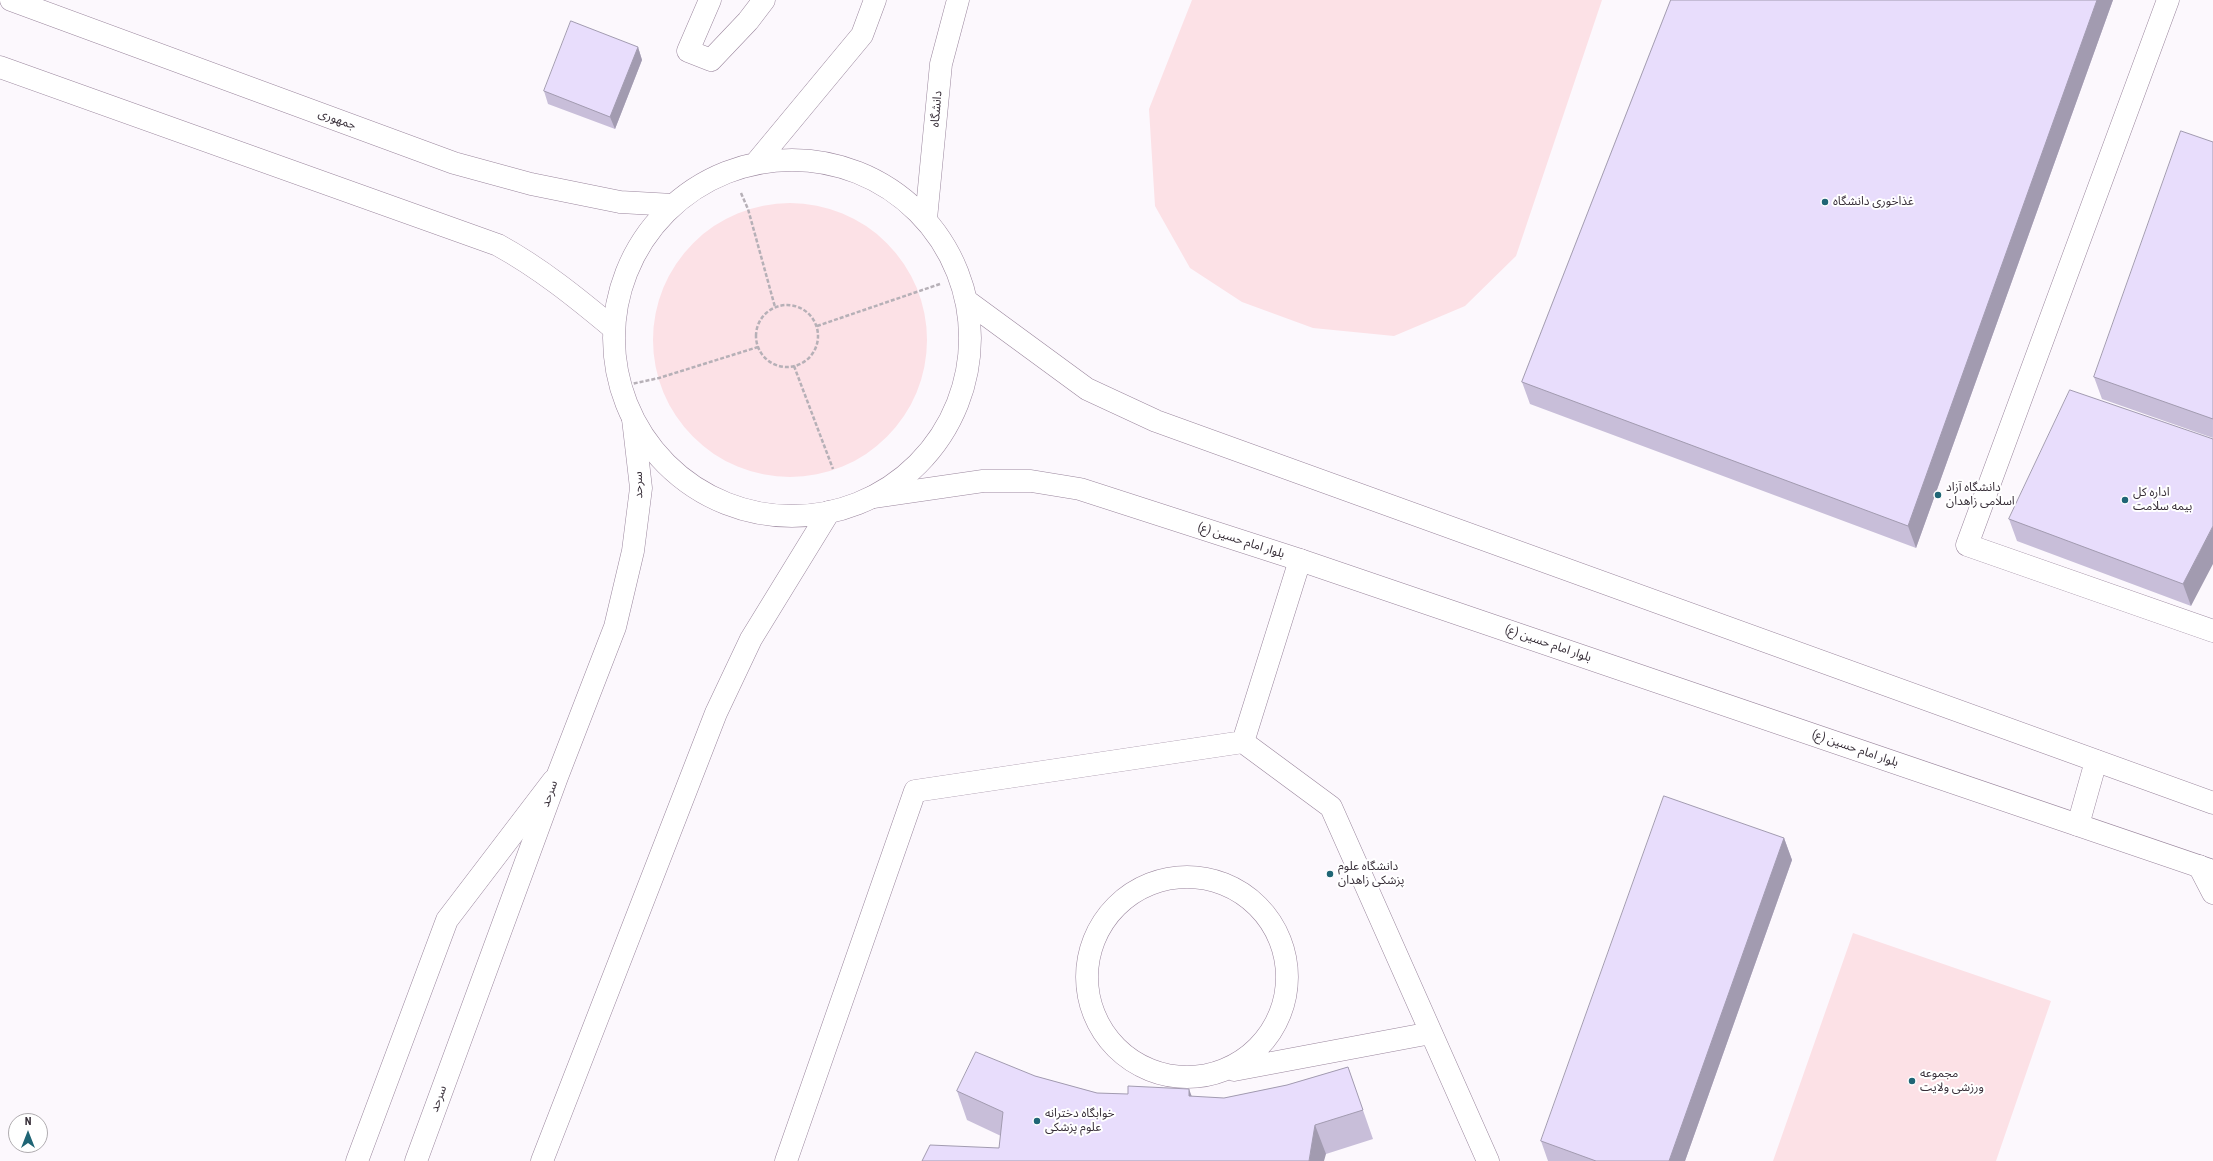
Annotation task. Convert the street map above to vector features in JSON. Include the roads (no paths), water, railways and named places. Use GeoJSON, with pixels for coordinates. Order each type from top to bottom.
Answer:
{"type":"FeatureCollection","features":[{"type":"Feature","properties":{"kind":"main road","name":"جمهوری"},"geometry":{"type":"LineString","coordinates":[[11,0],[454,163],[531,184],[620,202],[673,205]]}},
{"type":"Feature","properties":{"kind":"main road"},"geometry":{"type":"LineString","coordinates":[[710,0],[688,51],[711,60],[748,21],[764,0]]}},
{"type":"Feature","properties":{"kind":"main road"},"geometry":{"type":"LineString","coordinates":[[755,164],[862,35],[875,0]]}},
{"type":"Feature","properties":{"kind":"main road","name":"دانشگاه"},"geometry":{"type":"LineString","coordinates":[[926,219],[940,64],[958,0]]}},
{"type":"Feature","properties":{"kind":"main road"},"geometry":{"type":"LineString","coordinates":[[2168,0],[1967,546],[2213,631]]}},
{"type":"Feature","properties":{"kind":"main road"},"geometry":{"type":"LineString","coordinates":[[0,67],[498,244],[519,256],[562,286],[614,328]]}},
{"type":"Feature","properties":{"kind":"main road"},"geometry":{"type":"LineString","coordinates":[[802,160],[848,168],[890,189],[926,219],[952,257],[968,301],[972,348],[963,393],[943,435],[912,471],[873,497],[829,512],[783,516],[737,507],[695,487],[659,457],[633,419],[618,375],[614,328],[622,283],[642,241],[673,205],[712,179],[755,164],[802,160]]}},
{"type":"Feature","properties":{"kind":"main road"},"geometry":{"type":"LineString","coordinates":[[968,301],[1087,389],[1156,421],[2213,804]]}},
{"type":"Feature","properties":{"kind":"main road","name":"سرحد"},"geometry":{"type":"LineString","coordinates":[[416,1161],[557,777],[615,627],[633,551],[641,488],[633,419]]}},
{"type":"Feature","properties":{"kind":"main road","name":"بلوار امام حسین (ع)"},"geometry":{"type":"LineString","coordinates":[[873,497],[983,481],[1031,480],[1080,489],[1300,560],[2206,868]]}},
{"type":"Feature","properties":{"kind":"main road"},"geometry":{"type":"LineString","coordinates":[[542,1161],[716,713],[751,639],[829,512]]}},
{"type":"Feature","properties":{"kind":"main road"},"geometry":{"type":"LineString","coordinates":[[1244,742],[1300,560]]}},
{"type":"Feature","properties":{"kind":"main road"},"geometry":{"type":"LineString","coordinates":[[786,1161],[915,791],[1244,742],[1331,807],[1488,1161]]}},
{"type":"Feature","properties":{"kind":"main road"},"geometry":{"type":"LineString","coordinates":[[2078,825],[2096,761]]}},
{"type":"Feature","properties":{"kind":"main road"},"geometry":{"type":"LineString","coordinates":[[357,1161],[446,920],[557,777]]}},
{"type":"Feature","properties":{"kind":"main road"},"geometry":{"type":"LineString","coordinates":[[2206,868],[2213,893]]}},
{"type":"Feature","properties":{"kind":"main road"},"geometry":{"type":"LineString","coordinates":[[1224,1071],[1248,1058],[1266,1040],[1280,1018],[1287,992],[1288,966],[1281,940],[1268,917],[1250,898],[1227,885],[1202,878],[1182,877],[1150,884],[1127,897],[1108,915],[1094,938],[1087,963],[1087,989],[1093,1015],[1110,1042],[1124,1056],[1147,1070],[1172,1077],[1199,1077],[1431,1032]]}},
{"type":"Feature","properties":{"kind":"place","name":"غذاخوری دانشگاه"},"geometry":{"type":"Point","coordinates":[1825,202]}},
{"type":"Feature","properties":{"kind":"place","name":"دانشگاه آزاد اسلامی زاهدان"},"geometry":{"type":"Point","coordinates":[1938,495]}},
{"type":"Feature","properties":{"kind":"place","name":"اداره کل بیمه سلامت"},"geometry":{"type":"Point","coordinates":[2125,500]}},
{"type":"Feature","properties":{"kind":"place","name":"دانشگاه علوم پزشکی زاهدان"},"geometry":{"type":"Point","coordinates":[1330,874]}},
{"type":"Feature","properties":{"kind":"place","name":"مجموعه ورزشی ولایت"},"geometry":{"type":"Point","coordinates":[1912,1081]}},
{"type":"Feature","properties":{"kind":"place","name":"خوابگاه دخترانه علوم پزشکی"},"geometry":{"type":"Point","coordinates":[1037,1121]}}]}
